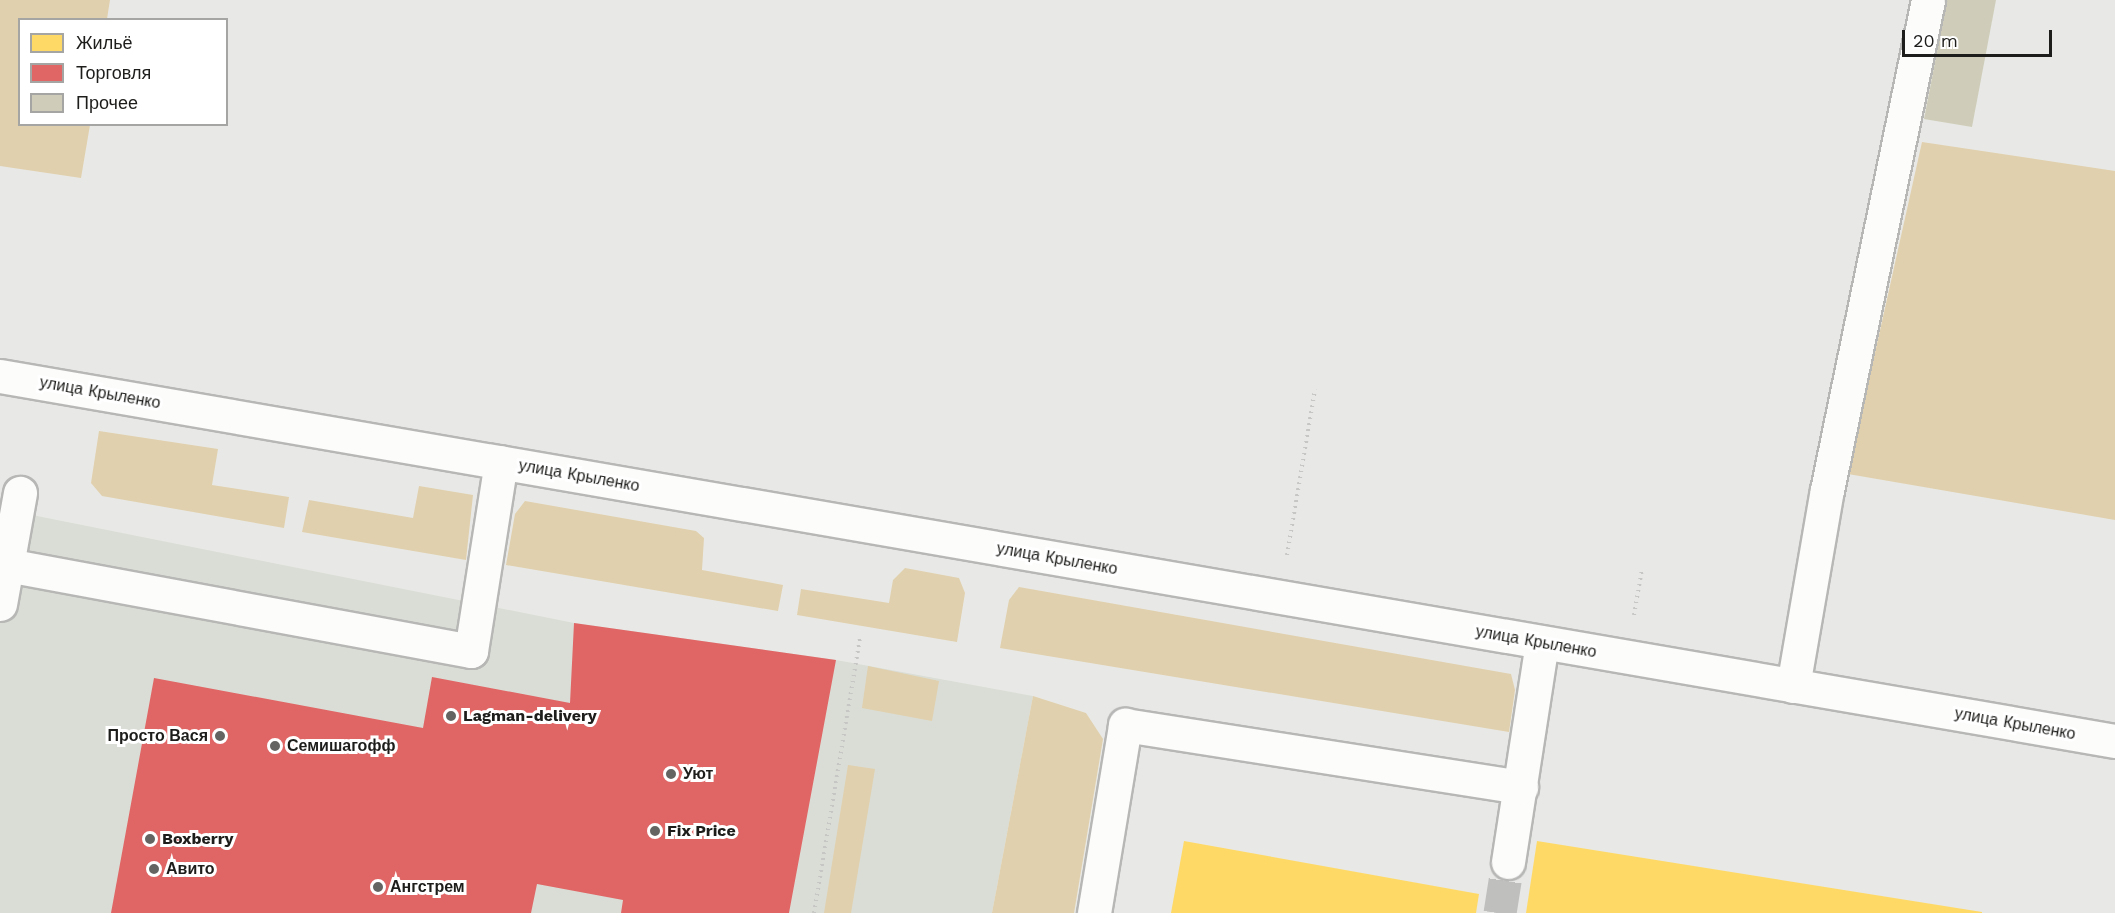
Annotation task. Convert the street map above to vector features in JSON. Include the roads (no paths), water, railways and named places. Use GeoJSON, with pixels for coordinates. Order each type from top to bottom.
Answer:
{"type":"FeatureCollection","features":[{"type":"Feature","properties":{"kind":"street"},"geometry":{"type":"LineString","coordinates":[[1793,686],[1827,490],[1928,0]]}},
{"type":"Feature","properties":{"kind":"street","name":"улица Крыленко"},"geometry":{"type":"LineString","coordinates":[[0,376],[2115,741]]}},
{"type":"Feature","properties":{"kind":"street"},"geometry":{"type":"LineString","coordinates":[[7,565],[471,651],[501,462]]}},
{"type":"Feature","properties":{"kind":"street"},"geometry":{"type":"LineString","coordinates":[[0,604],[20,493]]}},
{"type":"Feature","properties":{"kind":"street"},"geometry":{"type":"LineString","coordinates":[[1508,862],[1542,643]]}},
{"type":"Feature","properties":{"kind":"street"},"geometry":{"type":"LineString","coordinates":[[1094,913],[1125,725],[1521,787]]}},
{"type":"Feature","properties":{"kind":"tunnel"},"geometry":{"type":"LineString","coordinates":[[1500,913],[1508,862]]}},
{"type":"Feature","properties":{"kind":"place","name":"Lagman-delivery"},"geometry":{"type":"Point","coordinates":[451,716]}},
{"type":"Feature","properties":{"kind":"place","name":"Просто Вася"},"geometry":{"type":"Point","coordinates":[220,736]}},
{"type":"Feature","properties":{"kind":"place","name":"Семишагофф"},"geometry":{"type":"Point","coordinates":[275,746]}},
{"type":"Feature","properties":{"kind":"place","name":"Уют"},"geometry":{"type":"Point","coordinates":[671,774]}},
{"type":"Feature","properties":{"kind":"place","name":"Fix Price"},"geometry":{"type":"Point","coordinates":[655,831]}},
{"type":"Feature","properties":{"kind":"place","name":"Boxberry"},"geometry":{"type":"Point","coordinates":[150,839]}},
{"type":"Feature","properties":{"kind":"place","name":"Авито"},"geometry":{"type":"Point","coordinates":[154,869]}},
{"type":"Feature","properties":{"kind":"place","name":"Ангстрем"},"geometry":{"type":"Point","coordinates":[378,887]}}]}
